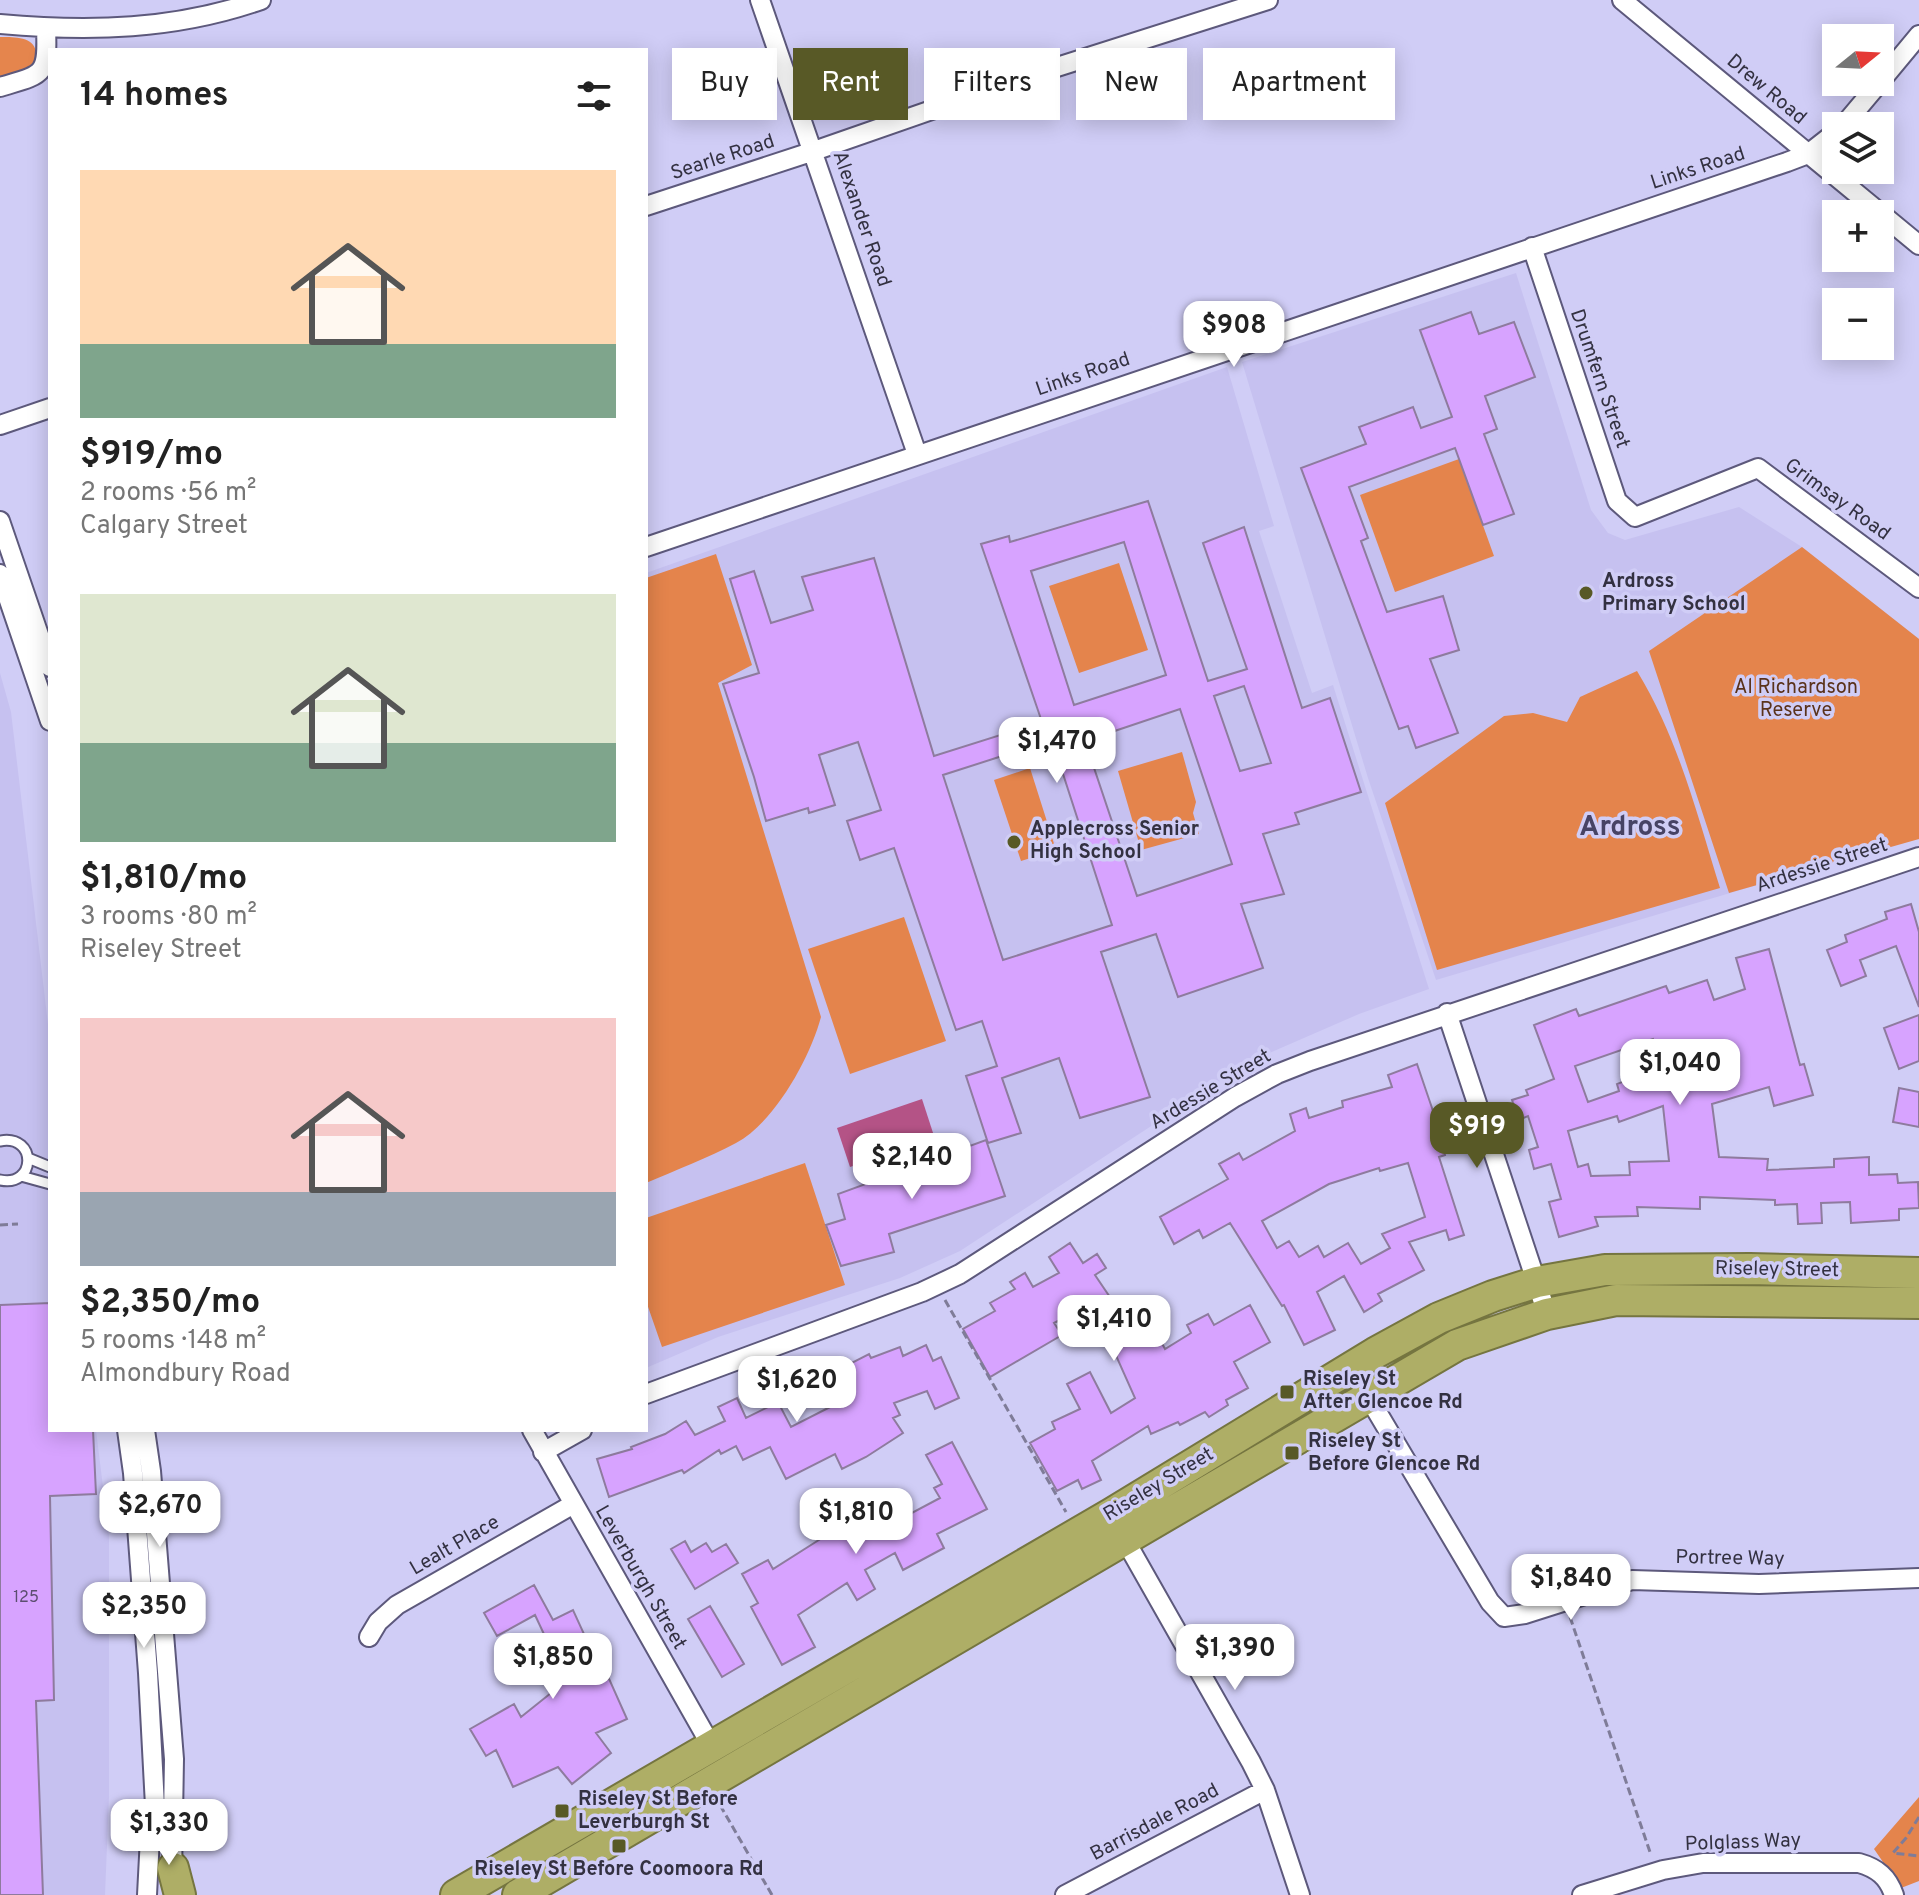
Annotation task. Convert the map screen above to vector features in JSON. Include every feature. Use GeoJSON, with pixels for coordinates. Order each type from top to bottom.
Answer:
{"type":"FeatureCollection","features":[{"type":"Feature","properties":{"kind":"highway","name":"Riseley Street"},"geometry":{"type":"LineString","coordinates":[[518,1895],[1117,1527],[1356,1365],[1439,1318],[1537,1282],[1605,1270],[1919,1273]]}},
{"type":"Feature","properties":{"kind":"highway","name":"Riseley Street"},"geometry":{"type":"LineString","coordinates":[[456,1895],[712,1747],[1117,1527],[1368,1396],[1457,1345],[1547,1314],[1616,1300],[1919,1303]]}},
{"type":"Feature","properties":{"kind":"street"},"geometry":{"type":"LineString","coordinates":[[0,24],[118,29],[163,25],[221,13],[261,0]]}},
{"type":"Feature","properties":{"kind":"street","name":"Alexander Road"},"geometry":{"type":"LineString","coordinates":[[760,0],[917,454]]}},
{"type":"Feature","properties":{"kind":"street","name":"Searle Road"},"geometry":{"type":"LineString","coordinates":[[648,205],[1035,74],[1268,0]]}},
{"type":"Feature","properties":{"kind":"street","name":"Drew Road"},"geometry":{"type":"LineString","coordinates":[[1622,0],[1919,245]]}},
{"type":"Feature","properties":{"kind":"street"},"geometry":{"type":"LineString","coordinates":[[0,87],[42,70],[47,56],[46,28]]}},
{"type":"Feature","properties":{"kind":"street"},"geometry":{"type":"LineString","coordinates":[[1894,65],[1919,35]]}},
{"type":"Feature","properties":{"kind":"street"},"geometry":{"type":"LineString","coordinates":[[1855,112],[1868,96]]}},
{"type":"Feature","properties":{"kind":"street","name":"Links Road"},"geometry":{"type":"LineString","coordinates":[[648,546],[1808,154],[1822,143]]}},
{"type":"Feature","properties":{"kind":"street","name":"Drumfern Street"},"geometry":{"type":"LineString","coordinates":[[1532,247],[1617,501],[1635,517]]}},
{"type":"Feature","properties":{"kind":"street"},"geometry":{"type":"LineString","coordinates":[[0,425],[48,409]]}},
{"type":"Feature","properties":{"kind":"street","name":"Grimsay Road"},"geometry":{"type":"LineString","coordinates":[[1635,517],[1758,468],[1919,588]]}},
{"type":"Feature","properties":{"kind":"street"},"geometry":{"type":"LineString","coordinates":[[0,521],[6,558],[48,662]]}},
{"type":"Feature","properties":{"kind":"street"},"geometry":{"type":"LineString","coordinates":[[0,574],[48,715]]}},
{"type":"Feature","properties":{"kind":"street","name":"Ardessie Street"},"geometry":{"type":"LineString","coordinates":[[648,1393],[939,1285],[1255,1085],[1310,1061],[1919,857]]}},
{"type":"Feature","properties":{"kind":"street"},"geometry":{"type":"LineString","coordinates":[[1447,1013],[1547,1314]]}},
{"type":"Feature","properties":{"kind":"street","name":"Portree Way"},"geometry":{"type":"LineString","coordinates":[[1356,1365],[1368,1396],[1496,1610],[1504,1617],[1565,1602],[1632,1580],[1759,1584],[1919,1578]]}},
{"type":"Feature","properties":{"kind":"street"},"geometry":{"type":"LineString","coordinates":[[127,1432],[133,1473],[153,1752],[155,1806],[147,1895]]}},
{"type":"Feature","properties":{"kind":"street"},"geometry":{"type":"LineString","coordinates":[[145,1432],[174,1759],[175,1886]]}},
{"type":"Feature","properties":{"kind":"street","name":"Leverburgh Street"},"geometry":{"type":"LineString","coordinates":[[533,1432],[712,1747]]}},
{"type":"Feature","properties":{"kind":"street"},"geometry":{"type":"LineString","coordinates":[[543,1452],[578,1432]]}},
{"type":"Feature","properties":{"kind":"street","name":"Lealt Place"},"geometry":{"type":"LineString","coordinates":[[369,1637],[378,1622],[397,1605],[572,1505]]}},
{"type":"Feature","properties":{"kind":"street"},"geometry":{"type":"LineString","coordinates":[[1117,1527],[1265,1790],[1300,1895]]}},
{"type":"Feature","properties":{"kind":"street","name":"Barrisdale Road"},"geometry":{"type":"LineString","coordinates":[[1065,1895],[1265,1790]]}},
{"type":"Feature","properties":{"kind":"street","name":"Polglass Way"},"geometry":{"type":"LineString","coordinates":[[1582,1895],[1657,1872],[1703,1863],[1859,1863],[1879,1871],[1894,1895]]}},
{"type":"Feature","properties":{"kind":"lane"},"geometry":{"type":"LineString","coordinates":[[0,1141],[17,1143],[25,1149],[28,1158],[27,1168],[21,1176],[13,1181],[0,1180]]}},
{"type":"Feature","properties":{"kind":"lane"},"geometry":{"type":"LineString","coordinates":[[28,1158],[48,1166]]}},
{"type":"Feature","properties":{"kind":"lane"},"geometry":{"type":"LineString","coordinates":[[21,1176],[48,1183]]}},
{"type":"Feature","properties":{"kind":"path"},"geometry":{"type":"LineString","coordinates":[[0,1225],[18,1224]]}},
{"type":"Feature","properties":{"kind":"path"},"geometry":{"type":"LineString","coordinates":[[939,1285],[948,1308],[1071,1520]]}},
{"type":"Feature","properties":{"kind":"path"},"geometry":{"type":"LineString","coordinates":[[1565,1602],[1657,1872]]}},
{"type":"Feature","properties":{"kind":"path"},"geometry":{"type":"LineString","coordinates":[[716,1797],[772,1895]]}},
{"type":"Feature","properties":{"kind":"path"},"geometry":{"type":"LineString","coordinates":[[1919,1817],[1893,1853],[1919,1856]]}},
{"type":"Feature","properties":{"kind":"shaded area"},"geometry":{"type":"Polygon","coordinates":[[[0,37],[23,39],[33,44],[36,55],[33,64],[0,78],[0,37]]]}},
{"type":"Feature","properties":{"kind":"shaded area","name":"Ardross Primary School"},"geometry":{"type":"Polygon","coordinates":[[[1516,273],[1591,510],[1608,533],[1625,540],[1739,507],[1802,547],[1919,639],[1919,837],[1436,980],[1368,778],[1242,362],[1516,273]]]}},
{"type":"Feature","properties":{"kind":"shaded area","name":"Applecross Senior High School"},"geometry":{"type":"Polygon","coordinates":[[[1227,367],[1274,526],[1259,531],[1312,693],[1333,685],[1429,989],[1359,1014],[1249,1062],[960,1251],[900,1278],[718,1337],[648,1367],[648,572],[1227,367]]]}},
{"type":"Feature","properties":{"kind":"shaded area"},"geometry":{"type":"Polygon","coordinates":[[[0,673],[11,712],[48,1024],[48,1432],[96,1432],[109,1536],[109,1796],[105,1895],[0,1895],[0,673]]]}},
{"type":"Feature","properties":{"kind":"shaded area"},"geometry":{"type":"Polygon","coordinates":[[[922,1099],[935,1139],[850,1167],[837,1128],[922,1099]]]}},
{"type":"Feature","properties":{"kind":"green space"},"geometry":{"type":"Polygon","coordinates":[[[1459,459],[1494,556],[1395,592],[1360,495],[1459,459]]]}},
{"type":"Feature","properties":{"kind":"green space","name":"Al Richardson Reserve"},"geometry":{"type":"Polygon","coordinates":[[[1802,547],[1919,639],[1919,839],[1729,893],[1649,651],[1802,547]]]}},
{"type":"Feature","properties":{"kind":"green space"},"geometry":{"type":"Polygon","coordinates":[[[716,554],[752,665],[718,683],[821,1017],[800,1069],[764,1120],[736,1143],[648,1182],[648,577],[716,554]]]}},
{"type":"Feature","properties":{"kind":"green space"},"geometry":{"type":"Polygon","coordinates":[[[1119,563],[1148,650],[1079,673],[1049,586],[1119,563]]]}},
{"type":"Feature","properties":{"kind":"green space"},"geometry":{"type":"Polygon","coordinates":[[[1637,671],[1675,750],[1720,888],[1437,970],[1385,803],[1504,716],[1533,713],[1567,722],[1580,697],[1637,671]]]}},
{"type":"Feature","properties":{"kind":"green space"},"geometry":{"type":"Polygon","coordinates":[[[1182,752],[1196,802],[1193,813],[1199,834],[1141,850],[1118,771],[1182,752]]]}},
{"type":"Feature","properties":{"kind":"green space"},"geometry":{"type":"Polygon","coordinates":[[[1030,768],[1056,850],[1021,861],[994,780],[1030,768]]]}},
{"type":"Feature","properties":{"kind":"green space"},"geometry":{"type":"Polygon","coordinates":[[[904,917],[946,1041],[850,1074],[808,949],[904,917]]]}},
{"type":"Feature","properties":{"kind":"green space"},"geometry":{"type":"Polygon","coordinates":[[[805,1163],[845,1285],[662,1347],[648,1307],[648,1217],[805,1163]]]}},
{"type":"Feature","properties":{"kind":"green space"},"geometry":{"type":"Polygon","coordinates":[[[1919,1797],[1919,1881],[1901,1888],[1874,1849],[1919,1797]]]}},
{"type":"Feature","properties":{"kind":"building"},"geometry":{"type":"Polygon","coordinates":[[[1471,312],[1479,334],[1514,322],[1535,377],[1485,396],[1497,429],[1484,434],[1514,514],[1483,525],[1455,448],[1349,487],[1368,538],[1361,541],[1387,612],[1443,596],[1459,650],[1430,659],[1458,733],[1416,748],[1408,726],[1399,729],[1301,468],[1366,444],[1359,427],[1413,407],[1421,428],[1452,417],[1420,330],[1471,312]]]}},
{"type":"Feature","properties":{"kind":"building"},"geometry":{"type":"Polygon","coordinates":[[[1148,501],[1208,681],[1247,669],[1203,543],[1244,527],[1302,708],[1330,698],[1361,792],[1295,813],[1299,824],[1263,834],[1284,894],[1241,904],[1263,968],[1178,997],[1156,934],[1101,952],[1150,1097],[1080,1118],[1059,1058],[1002,1078],[1021,1133],[988,1143],[966,1076],[997,1066],[982,1021],[956,1030],[894,848],[860,860],[847,821],[881,810],[858,742],[819,755],[835,805],[809,813],[808,808],[766,821],[723,684],[759,673],[730,579],[754,571],[771,623],[813,610],[802,577],[874,558],[934,756],[1042,722],[981,544],[1009,536],[1010,542],[1148,501]],[[1124,542],[1031,571],[1074,705],[1166,675],[1124,542]],[[1244,686],[1214,696],[1240,771],[1271,763],[1244,686]],[[1180,709],[1085,741],[1137,896],[1232,864],[1180,709]],[[1052,740],[943,775],[1003,960],[1112,925],[1052,740]]]}},
{"type":"Feature","properties":{"kind":"building"},"geometry":{"type":"Polygon","coordinates":[[[1911,904],[1919,932],[1919,1007],[1896,946],[1860,960],[1866,976],[1841,986],[1827,950],[1847,942],[1845,935],[1887,919],[1885,912],[1911,904]]]}},
{"type":"Feature","properties":{"kind":"building"},"geometry":{"type":"Polygon","coordinates":[[[1769,949],[1800,1065],[1804,1064],[1813,1095],[1774,1106],[1769,1087],[1712,1104],[1719,1157],[1768,1159],[1767,1170],[1834,1167],[1834,1159],[1869,1157],[1869,1175],[1897,1174],[1898,1183],[1918,1182],[1919,1208],[1899,1209],[1899,1220],[1851,1223],[1850,1202],[1821,1203],[1822,1223],[1798,1224],[1797,1204],[1775,1205],[1775,1200],[1700,1197],[1700,1209],[1637,1207],[1638,1216],[1595,1217],[1598,1226],[1559,1237],[1549,1202],[1561,1199],[1551,1164],[1534,1169],[1529,1150],[1538,1147],[1528,1116],[1519,1120],[1512,1100],[1528,1095],[1526,1090],[1554,1079],[1534,1025],[1576,1009],[1579,1016],[1666,986],[1669,993],[1707,980],[1714,1000],[1745,989],[1736,958],[1769,949]],[[1653,1039],[1575,1066],[1588,1102],[1619,1091],[1617,1084],[1662,1066],[1653,1039]],[[1663,1106],[1619,1122],[1617,1116],[1568,1131],[1578,1167],[1588,1164],[1591,1176],[1630,1175],[1629,1162],[1669,1161],[1663,1106]]]}},
{"type":"Feature","properties":{"kind":"building"},"geometry":{"type":"Polygon","coordinates":[[[1919,1015],[1919,1061],[1899,1069],[1884,1028],[1919,1015]]]}},
{"type":"Feature","properties":{"kind":"building"},"geometry":{"type":"Polygon","coordinates":[[[1417,1064],[1445,1155],[1439,1157],[1464,1235],[1449,1240],[1446,1230],[1409,1242],[1424,1270],[1378,1294],[1382,1301],[1364,1312],[1344,1276],[1317,1292],[1335,1330],[1304,1345],[1284,1305],[1230,1223],[1203,1238],[1199,1230],[1174,1244],[1160,1217],[1228,1179],[1219,1164],[1239,1153],[1243,1160],[1295,1131],[1290,1114],[1306,1108],[1309,1118],[1343,1107],[1342,1101],[1392,1087],[1388,1075],[1417,1064]],[[1408,1163],[1380,1171],[1379,1168],[1329,1184],[1262,1221],[1277,1248],[1289,1241],[1299,1257],[1318,1246],[1324,1257],[1348,1243],[1361,1264],[1390,1248],[1382,1234],[1425,1217],[1408,1163]]]}},
{"type":"Feature","properties":{"kind":"building"},"geometry":{"type":"Polygon","coordinates":[[[1899,1088],[1919,1092],[1919,1127],[1893,1122],[1899,1088]]]}},
{"type":"Feature","properties":{"kind":"building"},"geometry":{"type":"Polygon","coordinates":[[[986,1140],[1005,1196],[889,1234],[894,1252],[841,1266],[826,1225],[845,1219],[838,1194],[986,1140]]]}},
{"type":"Feature","properties":{"kind":"building"},"geometry":{"type":"Polygon","coordinates":[[[1070,1243],[1083,1263],[1097,1254],[1106,1268],[1095,1275],[1116,1306],[1131,1298],[1151,1334],[1156,1332],[1165,1349],[1191,1333],[1187,1325],[1208,1314],[1214,1325],[1250,1305],[1270,1342],[1234,1362],[1248,1388],[1226,1400],[1228,1405],[1209,1417],[1205,1412],[1180,1425],[1178,1422],[1151,1434],[1148,1426],[1092,1461],[1101,1480],[1082,1489],[1078,1480],[1057,1491],[1030,1443],[1055,1429],[1052,1422],[1080,1409],[1067,1384],[1090,1372],[1111,1413],[1135,1398],[1110,1342],[1105,1344],[1085,1307],[1054,1323],[1062,1335],[990,1377],[963,1329],[995,1311],[990,1303],[1015,1289],[1010,1282],[1025,1273],[1033,1287],[1059,1273],[1049,1257],[1070,1243]]]}},
{"type":"Feature","properties":{"kind":"building"},"geometry":{"type":"Polygon","coordinates":[[[48,1303],[48,1432],[93,1432],[96,1494],[50,1496],[54,1700],[36,1701],[43,1895],[0,1895],[0,1305],[48,1303]]]}},
{"type":"Feature","properties":{"kind":"building"},"geometry":{"type":"Polygon","coordinates":[[[926,1345],[933,1361],[941,1357],[959,1398],[935,1409],[927,1391],[894,1403],[900,1415],[893,1418],[903,1433],[842,1469],[835,1454],[786,1479],[770,1447],[743,1460],[736,1446],[721,1454],[719,1450],[684,1473],[682,1470],[609,1497],[597,1459],[632,1449],[686,1421],[695,1435],[725,1421],[718,1407],[737,1398],[746,1418],[778,1402],[791,1427],[838,1403],[821,1378],[840,1365],[842,1368],[869,1354],[871,1358],[900,1347],[903,1356],[926,1345]]]}},
{"type":"Feature","properties":{"kind":"building"},"geometry":{"type":"Polygon","coordinates":[[[952,1442],[987,1509],[937,1534],[944,1548],[903,1570],[895,1553],[865,1570],[875,1589],[857,1600],[847,1583],[798,1615],[815,1647],[782,1665],[751,1607],[758,1603],[742,1574],[768,1560],[773,1569],[822,1538],[813,1522],[830,1513],[839,1529],[866,1514],[876,1532],[940,1498],[934,1488],[942,1484],[926,1455],[952,1442]]]}},
{"type":"Feature","properties":{"kind":"building"},"geometry":{"type":"Polygon","coordinates":[[[685,1541],[691,1552],[706,1543],[712,1552],[726,1544],[738,1563],[695,1589],[671,1549],[685,1541]]]}},
{"type":"Feature","properties":{"kind":"building"},"geometry":{"type":"Polygon","coordinates":[[[534,1585],[553,1620],[573,1610],[594,1656],[598,1654],[627,1719],[596,1733],[611,1753],[572,1784],[558,1767],[513,1787],[496,1750],[486,1756],[470,1729],[514,1704],[521,1717],[556,1689],[539,1652],[550,1647],[535,1615],[497,1636],[484,1613],[534,1585]]]}},
{"type":"Feature","properties":{"kind":"building"},"geometry":{"type":"Polygon","coordinates":[[[710,1606],[744,1664],[722,1677],[688,1619],[710,1606]]]}},
{"type":"Feature","properties":{"kind":"place","name":"Ardross Primary School"},"geometry":{"type":"Point","coordinates":[1586,593]}},
{"type":"Feature","properties":{"kind":"place","name":"Applecross Senior High School"},"geometry":{"type":"Point","coordinates":[1014,842]}},
{"type":"Feature","properties":{"kind":"place","name":"Riseley St After Glencoe Rd"},"geometry":{"type":"Point","coordinates":[1287,1392]}},
{"type":"Feature","properties":{"kind":"place","name":"Riseley St Before Glencoe Rd"},"geometry":{"type":"Point","coordinates":[1292,1453]}},
{"type":"Feature","properties":{"kind":"place","name":"Riseley St Before Leverburgh St"},"geometry":{"type":"Point","coordinates":[562,1811]}},
{"type":"Feature","properties":{"kind":"place","name":"Riseley St Before Coomoora Rd"},"geometry":{"type":"Point","coordinates":[619,1846]}},
{"type":"Feature","properties":{"kind":"district","name":"Ardross"},"geometry":{"type":"Point","coordinates":[1630,828]}}]}
